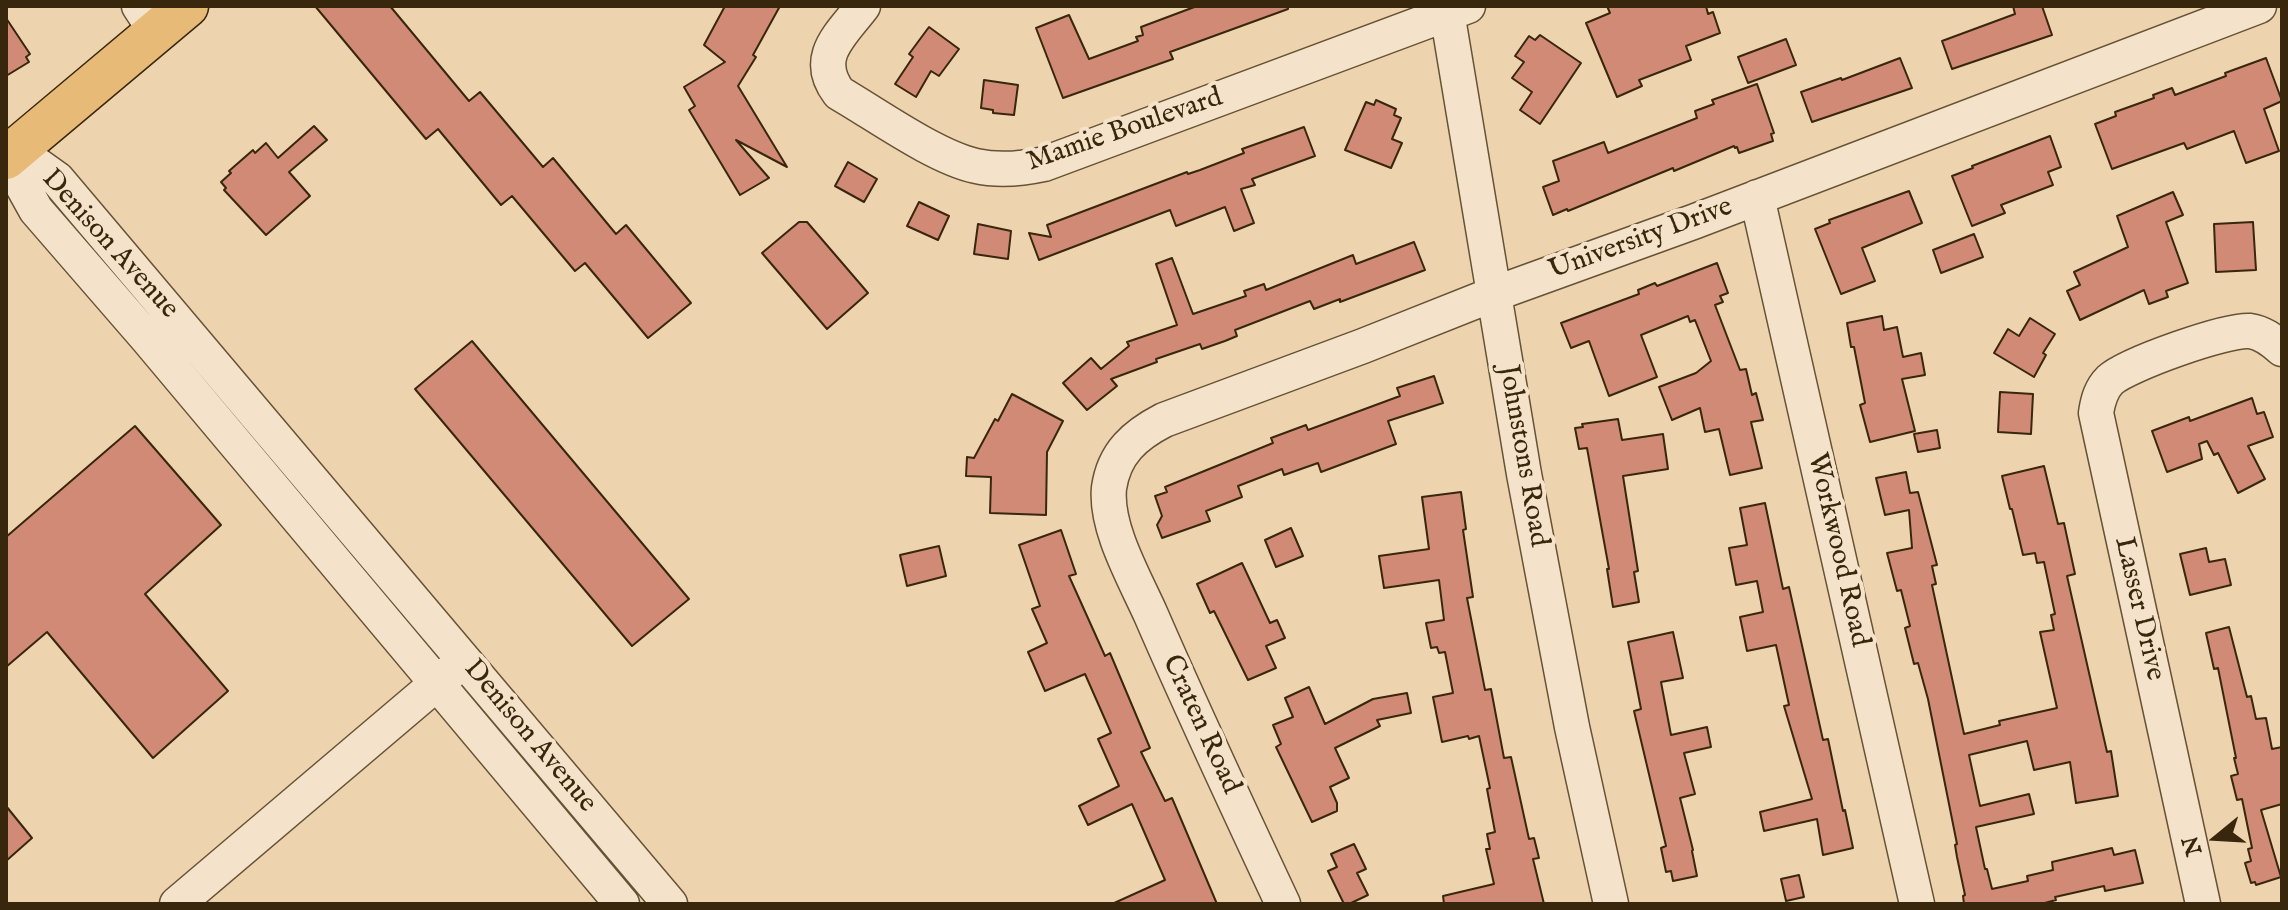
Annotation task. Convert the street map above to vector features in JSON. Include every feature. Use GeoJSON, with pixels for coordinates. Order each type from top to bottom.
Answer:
{"type":"FeatureCollection","features":[{"type":"Feature","properties":{"kind":"main road"},"geometry":{"type":"LineString","coordinates":[[9,156],[161,15]]}},
{"type":"Feature","properties":{"kind":"street","name":"Mamie Boulevard"},"geometry":{"type":"LineString","coordinates":[[863,6],[829,52],[827,67],[830,81],[839,93],[954,159],[977,166],[1005,169],[1044,164],[1454,9]]}},
{"type":"Feature","properties":{"kind":"street","name":"University Drive"},"geometry":{"type":"LineString","coordinates":[[1120,545],[1111,518],[1109,488],[1115,467],[1125,448],[1141,432],[1164,420],[2259,6]]}},
{"type":"Feature","properties":{"kind":"street","name":"Johnstons Road"},"geometry":{"type":"LineString","coordinates":[[1454,9],[1494,294],[1524,474],[1611,904]]}},
{"type":"Feature","properties":{"kind":"street","name":"Denison Avenue"},"geometry":{"type":"LineString","coordinates":[[9,156],[36,164],[57,179],[670,904]]}},
{"type":"Feature","properties":{"kind":"street","name":"Denison Avenue"},"geometry":{"type":"LineString","coordinates":[[9,156],[36,210],[622,904]]}},
{"type":"Feature","properties":{"kind":"street","name":"Workwood Road"},"geometry":{"type":"LineString","coordinates":[[1757,197],[1917,904]]}},
{"type":"Feature","properties":{"kind":"street","name":"Lasser Drive"},"geometry":{"type":"LineString","coordinates":[[2203,904],[2096,413],[2099,397],[2107,382],[2120,372],[2169,353],[2236,331],[2253,332],[2270,338],[2282,349]]}},
{"type":"Feature","properties":{"kind":"street","name":"Craten Road"},"geometry":{"type":"LineString","coordinates":[[1120,545],[1283,904]]}},
{"type":"Feature","properties":{"kind":"street"},"geometry":{"type":"LineString","coordinates":[[177,904],[464,660]]}},
{"type":"Feature","properties":{"kind":"building"},"geometry":{"type":"Polygon","coordinates":[[[315,6],[390,6],[469,101],[480,92],[543,167],[553,158],[616,234],[626,225],[691,303],[648,338],[585,263],[575,271],[512,196],[501,205],[438,129],[426,139],[315,6]]]}},
{"type":"Feature","properties":{"kind":"building"},"geometry":{"type":"Polygon","coordinates":[[[725,6],[780,6],[753,55],[756,57],[738,86],[787,167],[736,140],[769,178],[740,195],[689,110],[695,106],[684,87],[725,62],[704,45],[725,6]]]}},
{"type":"Feature","properties":{"kind":"building"},"geometry":{"type":"Polygon","coordinates":[[[1197,6],[1288,6],[1288,9],[1170,52],[1173,59],[1063,98],[1036,28],[1069,15],[1089,59],[1138,41],[1136,37],[1143,35],[1141,27],[1197,6]]]}},
{"type":"Feature","properties":{"kind":"building"},"geometry":{"type":"Polygon","coordinates":[[[1607,6],[1706,6],[1708,14],[1713,12],[1720,33],[1686,46],[1691,60],[1639,80],[1642,86],[1617,97],[1586,23],[1610,13],[1607,6]]]}},
{"type":"Feature","properties":{"kind":"building"},"geometry":{"type":"Polygon","coordinates":[[[2013,6],[2042,6],[2052,35],[1952,69],[1942,41],[2015,14],[2013,6]]]}},
{"type":"Feature","properties":{"kind":"building"},"geometry":{"type":"Polygon","coordinates":[[[6,18],[30,54],[26,57],[29,62],[6,76],[6,18]]]}},
{"type":"Feature","properties":{"kind":"building"},"geometry":{"type":"Polygon","coordinates":[[[929,27],[959,49],[939,76],[931,71],[916,97],[895,84],[913,57],[909,54],[929,27]]]}},
{"type":"Feature","properties":{"kind":"building"},"geometry":{"type":"Polygon","coordinates":[[[1540,35],[1581,63],[1540,124],[1520,110],[1532,92],[1512,78],[1524,62],[1515,56],[1529,36],[1535,40],[1540,35]]]}},
{"type":"Feature","properties":{"kind":"building"},"geometry":{"type":"Polygon","coordinates":[[[1786,39],[1796,65],[1748,83],[1738,57],[1786,39]]]}},
{"type":"Feature","properties":{"kind":"building"},"geometry":{"type":"Polygon","coordinates":[[[1900,58],[1912,88],[1812,122],[1801,92],[1900,58]]]}},
{"type":"Feature","properties":{"kind":"building"},"geometry":{"type":"Polygon","coordinates":[[[2266,58],[2282,101],[2264,109],[2279,151],[2246,163],[2234,131],[2187,149],[2184,143],[2112,169],[2095,124],[2116,116],[2115,112],[2154,98],[2153,95],[2172,88],[2175,95],[2266,58]]]}},
{"type":"Feature","properties":{"kind":"building"},"geometry":{"type":"Polygon","coordinates":[[[984,80],[1018,85],[1014,115],[993,113],[993,110],[981,108],[984,80]]]}},
{"type":"Feature","properties":{"kind":"building"},"geometry":{"type":"Polygon","coordinates":[[[1757,84],[1774,133],[1771,134],[1773,141],[1739,153],[1734,146],[1553,215],[1543,187],[1559,181],[1553,161],[1604,142],[1608,153],[1697,118],[1695,111],[1714,104],[1712,100],[1757,84]]]}},
{"type":"Feature","properties":{"kind":"building"},"geometry":{"type":"Polygon","coordinates":[[[1376,100],[1396,109],[1394,115],[1401,118],[1392,139],[1402,143],[1391,168],[1345,150],[1366,102],[1374,105],[1376,100]]]}},
{"type":"Feature","properties":{"kind":"building"},"geometry":{"type":"Polygon","coordinates":[[[314,126],[327,140],[289,172],[310,196],[266,235],[224,190],[226,188],[221,182],[253,150],[255,153],[266,143],[278,158],[314,126]]]}},
{"type":"Feature","properties":{"kind":"building"},"geometry":{"type":"Polygon","coordinates":[[[1304,127],[1315,156],[1252,179],[1255,185],[1241,189],[1254,223],[1234,231],[1225,207],[1176,226],[1170,210],[1039,260],[1029,233],[1051,237],[1047,225],[1187,172],[1200,170],[1244,153],[1242,149],[1304,127]]]}},
{"type":"Feature","properties":{"kind":"building"},"geometry":{"type":"Polygon","coordinates":[[[2050,136],[2061,167],[2048,172],[2053,185],[2001,205],[2005,213],[1972,226],[1952,176],[2050,136]]]}},
{"type":"Feature","properties":{"kind":"building"},"geometry":{"type":"Polygon","coordinates":[[[848,162],[877,179],[864,202],[835,186],[848,162]]]}},
{"type":"Feature","properties":{"kind":"building"},"geometry":{"type":"Polygon","coordinates":[[[1909,191],[1922,223],[1862,248],[1875,281],[1841,294],[1815,229],[1830,223],[1829,220],[1909,191]]]}},
{"type":"Feature","properties":{"kind":"building"},"geometry":{"type":"Polygon","coordinates":[[[2173,192],[2183,215],[2166,222],[2188,283],[2166,291],[2168,297],[2149,304],[2144,290],[2080,320],[2067,291],[2080,285],[2074,272],[2128,247],[2117,216],[2173,192]]]}},
{"type":"Feature","properties":{"kind":"building"},"geometry":{"type":"Polygon","coordinates":[[[919,202],[949,216],[938,240],[907,226],[919,202]]]}},
{"type":"Feature","properties":{"kind":"building"},"geometry":{"type":"Polygon","coordinates":[[[799,222],[807,222],[868,293],[827,329],[762,253],[799,222]]]}},
{"type":"Feature","properties":{"kind":"building"},"geometry":{"type":"Polygon","coordinates":[[[2253,222],[2256,270],[2216,272],[2214,224],[2253,222]]]}},
{"type":"Feature","properties":{"kind":"building"},"geometry":{"type":"Polygon","coordinates":[[[978,224],[1011,231],[1008,259],[974,254],[978,224]]]}},
{"type":"Feature","properties":{"kind":"building"},"geometry":{"type":"Polygon","coordinates":[[[1974,234],[1983,257],[1941,273],[1933,250],[1974,234]]]}},
{"type":"Feature","properties":{"kind":"building"},"geometry":{"type":"Polygon","coordinates":[[[1414,242],[1425,270],[1340,302],[1340,299],[1314,309],[1310,301],[1235,330],[1237,336],[1225,341],[1202,349],[1200,344],[1156,359],[1157,362],[1111,379],[1117,386],[1087,410],[1063,383],[1091,358],[1101,369],[1129,346],[1127,342],[1177,325],[1156,264],[1172,258],[1193,314],[1246,296],[1244,291],[1264,284],[1266,290],[1353,255],[1356,264],[1414,242]]]}},
{"type":"Feature","properties":{"kind":"building"},"geometry":{"type":"Polygon","coordinates":[[[1717,263],[1728,293],[1720,296],[1723,302],[1715,305],[1740,370],[1746,369],[1752,395],[1756,393],[1763,420],[1751,422],[1762,468],[1730,475],[1719,429],[1705,432],[1700,408],[1672,420],[1659,387],[1696,373],[1711,361],[1695,320],[1690,322],[1688,316],[1641,335],[1657,377],[1609,396],[1589,341],[1571,348],[1561,323],[1639,294],[1638,290],[1655,283],[1657,286],[1717,263]]]}},
{"type":"Feature","properties":{"kind":"building"},"geometry":{"type":"Polygon","coordinates":[[[1882,316],[1884,330],[1897,327],[1903,357],[1921,353],[1925,375],[1902,379],[1915,431],[1870,442],[1860,405],[1865,403],[1847,323],[1882,316]]]}},
{"type":"Feature","properties":{"kind":"building"},"geometry":{"type":"Polygon","coordinates":[[[2030,318],[2055,334],[2043,353],[2046,355],[2034,377],[1994,353],[2008,329],[2019,336],[2030,318]]]}},
{"type":"Feature","properties":{"kind":"building"},"geometry":{"type":"Polygon","coordinates":[[[472,341],[689,599],[632,646],[415,389],[472,341]]]}},
{"type":"Feature","properties":{"kind":"building"},"geometry":{"type":"Polygon","coordinates":[[[1434,376],[1443,403],[1388,421],[1396,444],[1321,472],[1318,463],[1284,475],[1282,469],[1238,486],[1242,497],[1206,511],[1210,521],[1162,538],[1157,525],[1162,516],[1155,496],[1167,492],[1165,487],[1273,443],[1271,438],[1306,425],[1308,430],[1400,396],[1397,388],[1434,376]]]}},
{"type":"Feature","properties":{"kind":"building"},"geometry":{"type":"Polygon","coordinates":[[[2000,392],[2033,394],[2031,434],[1998,432],[2000,392]]]}},
{"type":"Feature","properties":{"kind":"building"},"geometry":{"type":"Polygon","coordinates":[[[1012,394],[1063,421],[1047,452],[1046,515],[990,513],[991,477],[966,476],[967,457],[974,458],[1012,394]]]}},
{"type":"Feature","properties":{"kind":"building"},"geometry":{"type":"Polygon","coordinates":[[[2252,398],[2257,414],[2264,412],[2273,437],[2248,446],[2265,479],[2238,493],[2218,453],[2214,455],[2207,441],[2199,444],[2202,459],[2167,472],[2152,431],[2189,417],[2190,421],[2252,398]]]}},
{"type":"Feature","properties":{"kind":"building"},"geometry":{"type":"Polygon","coordinates":[[[1618,419],[1622,440],[1663,434],[1668,469],[1623,476],[1638,571],[1634,572],[1639,602],[1613,607],[1587,448],[1579,449],[1575,428],[1583,427],[1582,424],[1618,419]]]}},
{"type":"Feature","properties":{"kind":"building"},"geometry":{"type":"Polygon","coordinates":[[[135,426],[221,525],[145,594],[228,691],[153,758],[47,632],[6,667],[6,537],[135,426]]]}},
{"type":"Feature","properties":{"kind":"building"},"geometry":{"type":"Polygon","coordinates":[[[1937,430],[1940,448],[1918,452],[1914,434],[1937,430]]]}},
{"type":"Feature","properties":{"kind":"building"},"geometry":{"type":"Polygon","coordinates":[[[2044,466],[2058,524],[2064,523],[2075,574],[2067,576],[2107,752],[2111,751],[2118,796],[2076,803],[2070,762],[2034,770],[2027,741],[1969,755],[1980,806],[2029,794],[2034,814],[1976,827],[1985,869],[1992,889],[2028,881],[2027,876],[2053,870],[2052,862],[2112,848],[2114,855],[2135,850],[2143,883],[2105,891],[2104,886],[2055,897],[2056,900],[2041,904],[1964,904],[1957,844],[1928,699],[1918,663],[1914,664],[1905,628],[1910,626],[1887,553],[1912,548],[1909,510],[1885,515],[1876,478],[1906,472],[1910,493],[1918,492],[1937,565],[1932,566],[1936,584],[1932,585],[1964,734],[2000,725],[1999,721],[2057,708],[2040,632],[2054,630],[2051,615],[2055,614],[2044,562],[2037,563],[2035,553],[2023,555],[2002,476],[2044,466]]]}},
{"type":"Feature","properties":{"kind":"building"},"geometry":{"type":"Polygon","coordinates":[[[1461,492],[1473,597],[1467,598],[1485,690],[1491,689],[1504,758],[1511,757],[1529,839],[1534,838],[1539,858],[1533,859],[1544,904],[1444,904],[1443,896],[1494,884],[1486,849],[1490,849],[1487,834],[1495,832],[1487,789],[1490,788],[1479,736],[1442,742],[1433,697],[1453,693],[1445,652],[1439,653],[1437,647],[1431,648],[1426,623],[1444,620],[1439,580],[1384,588],[1379,556],[1429,549],[1422,497],[1461,492]]]}},
{"type":"Feature","properties":{"kind":"building"},"geometry":{"type":"Polygon","coordinates":[[[1765,503],[1783,589],[1789,587],[1823,740],[1828,739],[1853,848],[1823,855],[1817,819],[1764,831],[1760,812],[1812,799],[1784,706],[1789,705],[1776,645],[1747,651],[1740,617],[1763,612],[1757,581],[1736,585],[1729,548],[1747,545],[1740,508],[1765,503]]]}},
{"type":"Feature","properties":{"kind":"building"},"geometry":{"type":"Polygon","coordinates":[[[1291,528],[1303,556],[1276,567],[1265,540],[1291,528]]]}},
{"type":"Feature","properties":{"kind":"building"},"geometry":{"type":"Polygon","coordinates":[[[1061,530],[1076,574],[1069,576],[1105,656],[1110,653],[1150,748],[1141,752],[1165,801],[1172,798],[1217,904],[1112,904],[1165,880],[1132,804],[1088,825],[1079,806],[1119,786],[1098,739],[1111,733],[1085,674],[1045,691],[1028,652],[1047,643],[1032,609],[1040,606],[1019,545],[1061,530]]]}},
{"type":"Feature","properties":{"kind":"building"},"geometry":{"type":"Polygon","coordinates":[[[939,546],[946,576],[907,586],[900,555],[939,546]]]}},
{"type":"Feature","properties":{"kind":"building"},"geometry":{"type":"Polygon","coordinates":[[[2206,548],[2209,562],[2225,559],[2231,585],[2190,595],[2180,554],[2206,548]]]}},
{"type":"Feature","properties":{"kind":"building"},"geometry":{"type":"Polygon","coordinates":[[[1242,563],[1270,623],[1277,620],[1285,638],[1266,646],[1276,668],[1248,680],[1197,584],[1242,563]]]}},
{"type":"Feature","properties":{"kind":"building"},"geometry":{"type":"Polygon","coordinates":[[[2229,627],[2247,697],[2251,696],[2256,719],[2266,718],[2272,749],[2282,747],[2282,804],[2261,810],[2281,877],[2256,885],[2255,882],[2251,883],[2245,863],[2251,861],[2248,849],[2252,848],[2242,799],[2237,800],[2231,776],[2238,774],[2236,758],[2218,668],[2214,669],[2206,633],[2229,627]]]}},
{"type":"Feature","properties":{"kind":"building"},"geometry":{"type":"Polygon","coordinates":[[[1673,632],[1683,678],[1661,682],[1671,735],[1707,727],[1711,747],[1684,753],[1695,794],[1680,798],[1697,876],[1673,881],[1671,871],[1666,872],[1661,848],[1666,846],[1634,711],[1641,709],[1628,642],[1673,632]]]}},
{"type":"Feature","properties":{"kind":"building"},"geometry":{"type":"Polygon","coordinates":[[[1309,687],[1325,724],[1373,699],[1407,693],[1411,713],[1377,720],[1380,726],[1335,748],[1349,778],[1330,787],[1337,811],[1312,822],[1276,747],[1281,744],[1273,725],[1293,717],[1285,698],[1309,687]]]}},
{"type":"Feature","properties":{"kind":"building"},"geometry":{"type":"Polygon","coordinates":[[[6,806],[32,838],[6,861],[6,806]]]}},
{"type":"Feature","properties":{"kind":"building"},"geometry":{"type":"Polygon","coordinates":[[[1354,844],[1366,869],[1357,873],[1368,895],[1344,904],[1328,871],[1337,867],[1331,854],[1354,844]]]}},
{"type":"Feature","properties":{"kind":"building"},"geometry":{"type":"Polygon","coordinates":[[[1799,875],[1804,897],[1786,901],[1781,879],[1799,875]]]}}]}
